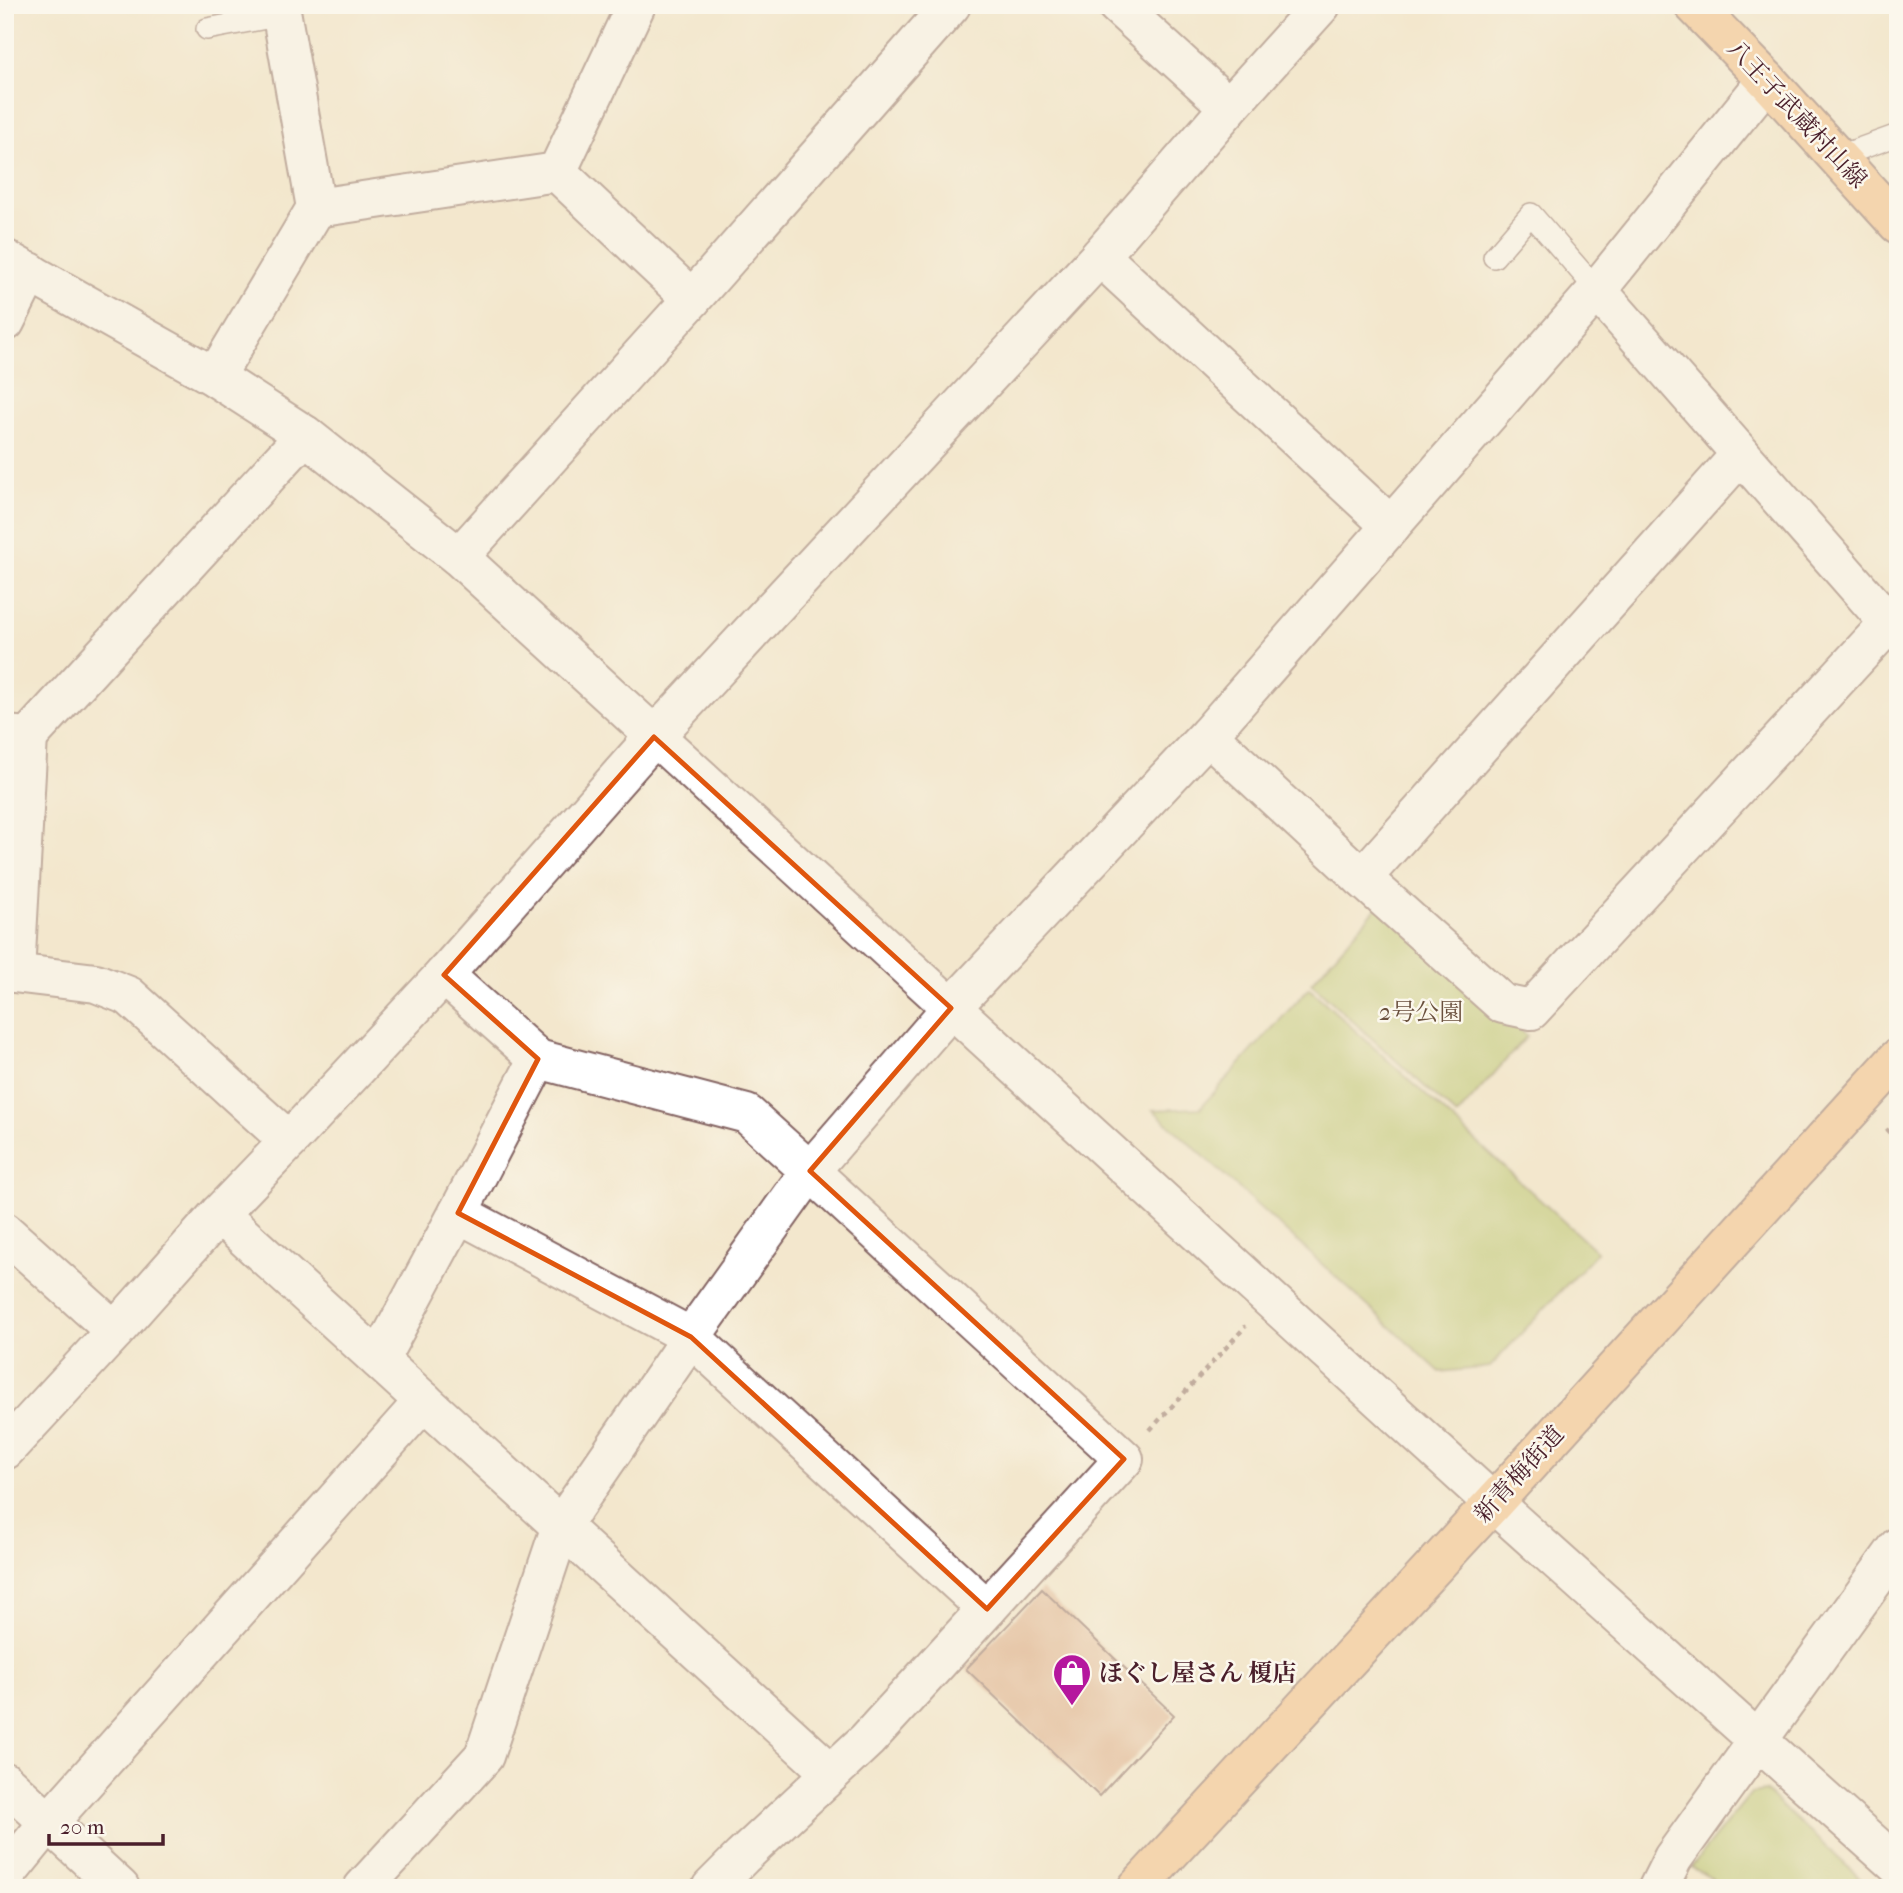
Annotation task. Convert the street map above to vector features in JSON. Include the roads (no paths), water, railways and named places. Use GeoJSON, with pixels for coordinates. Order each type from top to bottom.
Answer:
{"type":"FeatureCollection","features":[{"type":"Feature","properties":{"kind":"main road","name":"八王子武蔵村山線"},"geometry":{"type":"LineString","coordinates":[[1694,5],[1767,80],[1898,224]]}},
{"type":"Feature","properties":{"kind":"main road","name":"新青梅街道"},"geometry":{"type":"LineString","coordinates":[[1137,1888],[1493,1503],[1898,1058]]}},
{"type":"Feature","properties":{"kind":"street"},"geometry":{"type":"LineString","coordinates":[[557,172],[636,5]]}},
{"type":"Feature","properties":{"kind":"street"},"geometry":{"type":"LineString","coordinates":[[458,557],[692,299],[951,5]]}},
{"type":"Feature","properties":{"kind":"street"},"geometry":{"type":"LineString","coordinates":[[1117,5],[1229,107]]}},
{"type":"Feature","properties":{"kind":"street"},"geometry":{"type":"LineString","coordinates":[[5,1450],[116,1331],[219,1213],[444,975],[654,737],[1100,256],[1321,5]]}},
{"type":"Feature","properties":{"kind":"street"},"geometry":{"type":"LineString","coordinates":[[215,377],[316,208],[281,10]]}},
{"type":"Feature","properties":{"kind":"street"},"geometry":{"type":"LineString","coordinates":[[363,1888],[484,1756],[561,1526],[691,1337],[810,1171],[951,1008],[1208,735],[1597,290],[1767,80]]}},
{"type":"Feature","properties":{"kind":"street"},"geometry":{"type":"LineString","coordinates":[[316,208],[557,172]]}},
{"type":"Feature","properties":{"kind":"street"},"geometry":{"type":"LineString","coordinates":[[557,172],[692,299]]}},
{"type":"Feature","properties":{"kind":"street"},"geometry":{"type":"LineString","coordinates":[[1100,256],[1391,526]]}},
{"type":"Feature","properties":{"kind":"street"},"geometry":{"type":"LineString","coordinates":[[5,322],[18,265],[215,377],[305,435],[458,557],[1493,1503],[1898,1866]]}},
{"type":"Feature","properties":{"kind":"street"},"geometry":{"type":"LineString","coordinates":[[1208,735],[1503,1004],[1531,1010],[1889,623],[1597,290]]}},
{"type":"Feature","properties":{"kind":"street"},"geometry":{"type":"LineString","coordinates":[[289,1142],[130,996],[96,983],[10,972],[17,736],[305,435]]}},
{"type":"Feature","properties":{"kind":"street"},"geometry":{"type":"LineString","coordinates":[[1362,878],[1741,454]]}},
{"type":"Feature","properties":{"kind":"street"},"geometry":{"type":"LineString","coordinates":[[444,975],[538,1059],[747,1114],[1124,1460],[867,1741],[711,1888]]}},
{"type":"Feature","properties":{"kind":"street"},"geometry":{"type":"LineString","coordinates":[[379,1360],[538,1059]]}},
{"type":"Feature","properties":{"kind":"street"},"geometry":{"type":"LineString","coordinates":[[219,1213],[831,1773]]}},
{"type":"Feature","properties":{"kind":"street"},"geometry":{"type":"LineString","coordinates":[[458,1213],[691,1337],[987,1609]]}},
{"type":"Feature","properties":{"kind":"street"},"geometry":{"type":"LineString","coordinates":[[5,1232],[116,1331]]}},
{"type":"Feature","properties":{"kind":"street"},"geometry":{"type":"LineString","coordinates":[[5,1876],[49,1822],[425,1401]]}},
{"type":"Feature","properties":{"kind":"street"},"geometry":{"type":"LineString","coordinates":[[1658,1888],[1673,1858],[1898,1547]]}},
{"type":"Feature","properties":{"kind":"street"},"geometry":{"type":"LineString","coordinates":[[5,1782],[121,1888]]}},
{"type":"Feature","properties":{"kind":"lane"},"geometry":{"type":"LineString","coordinates":[[207,29],[281,10]]}},
{"type":"Feature","properties":{"kind":"lane"},"geometry":{"type":"LineString","coordinates":[[1837,157],[1898,135]]}},
{"type":"Feature","properties":{"kind":"lane"},"geometry":{"type":"LineString","coordinates":[[1494,257],[1531,214],[1597,290]]}},
{"type":"Feature","properties":{"kind":"place","name":"ほぐし屋さん 榎店"},"geometry":{"type":"Point","coordinates":[1072,1707]}},
{"type":"Feature","properties":{"kind":"park label","name":"2号公園"},"geometry":{"type":"Point","coordinates":[1421,1012]}}]}
